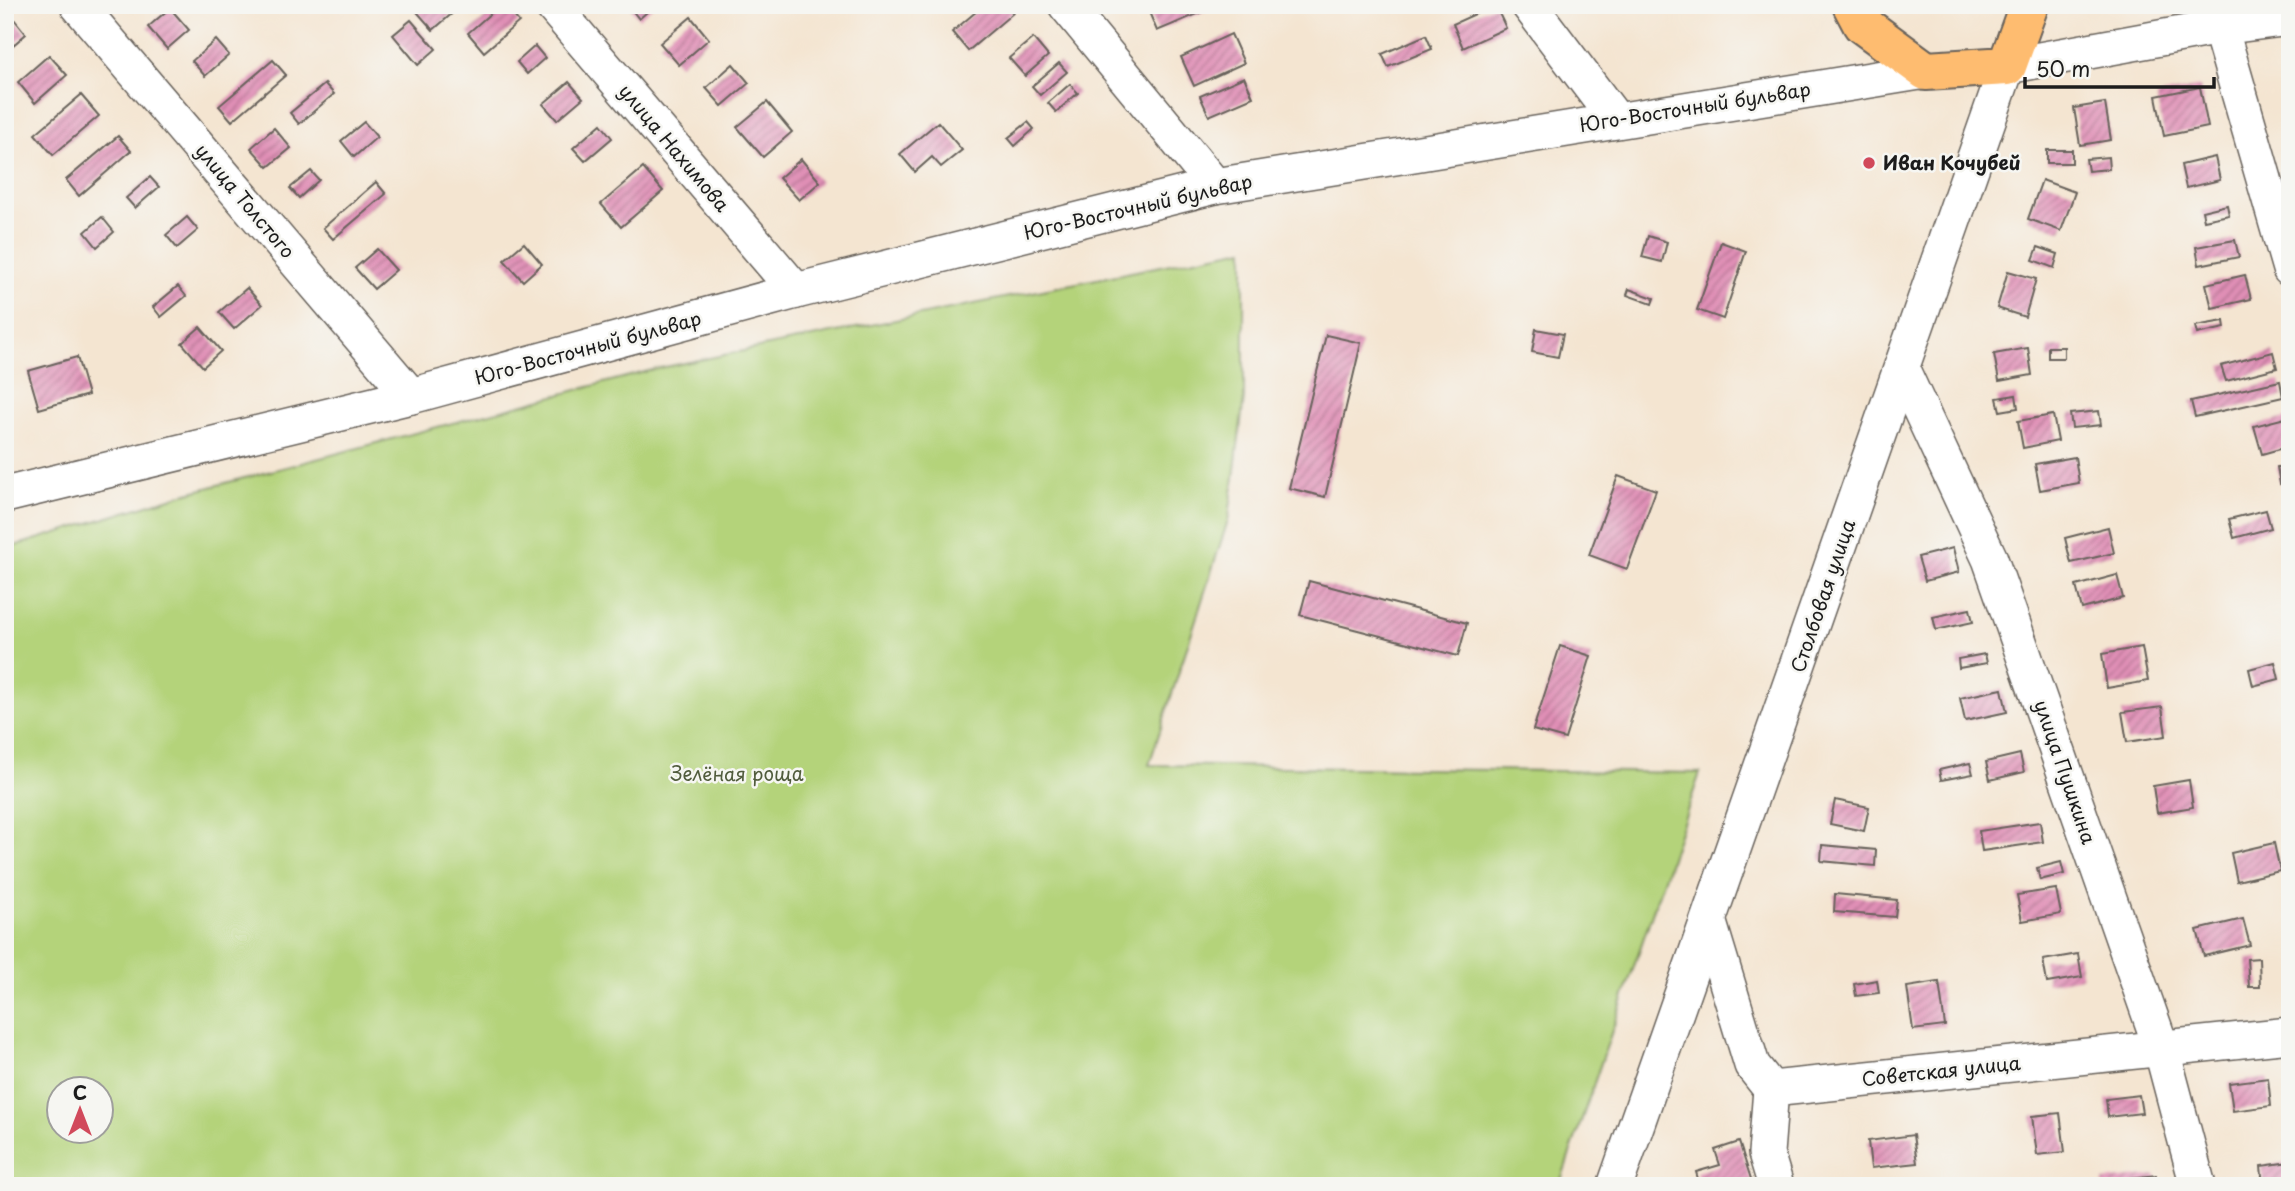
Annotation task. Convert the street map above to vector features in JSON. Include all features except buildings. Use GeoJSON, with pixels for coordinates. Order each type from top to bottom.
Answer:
{"type":"FeatureCollection","features":[{"type":"Feature","properties":{"kind":"main road"},"geometry":{"type":"LineString","coordinates":[[1852,5],[1862,24],[1926,71]]}},
{"type":"Feature","properties":{"kind":"main road","name":"Столбовая улица"},"geometry":{"type":"LineString","coordinates":[[2007,66],[2029,5]]}},
{"type":"Feature","properties":{"kind":"main road","name":"Юго-Восточный бульвар"},"geometry":{"type":"LineString","coordinates":[[1926,71],[2007,66]]}},
{"type":"Feature","properties":{"kind":"street","name":"улица Толстого"},"geometry":{"type":"LineString","coordinates":[[78,5],[411,396]]}},
{"type":"Feature","properties":{"kind":"street","name":"улица Нахимова"},"geometry":{"type":"LineString","coordinates":[[552,5],[796,291]]}},
{"type":"Feature","properties":{"kind":"street"},"geometry":{"type":"LineString","coordinates":[[1066,5],[1215,186]]}},
{"type":"Feature","properties":{"kind":"street"},"geometry":{"type":"LineString","coordinates":[[1529,5],[1616,120]]}},
{"type":"Feature","properties":{"kind":"street","name":"Юго-Восточный бульвар"},"geometry":{"type":"LineString","coordinates":[[2007,66],[2220,27],[2290,18]]}},
{"type":"Feature","properties":{"kind":"street"},"geometry":{"type":"LineString","coordinates":[[2220,27],[2290,269]]}},
{"type":"Feature","properties":{"kind":"street","name":"Столбовая улица"},"geometry":{"type":"LineString","coordinates":[[1615,1186],[2007,66]]}},
{"type":"Feature","properties":{"kind":"street","name":"Юго-Восточный бульвар"},"geometry":{"type":"LineString","coordinates":[[5,495],[411,396],[796,291],[1215,186],[1926,71]]}},
{"type":"Feature","properties":{"kind":"street","name":"улица Пушкина"},"geometry":{"type":"LineString","coordinates":[[1902,370],[1990,559],[2161,1047],[2197,1186]]}},
{"type":"Feature","properties":{"kind":"street"},"geometry":{"type":"LineString","coordinates":[[1709,923],[1752,1065],[1772,1089],[1766,1153],[1776,1186]]}},
{"type":"Feature","properties":{"kind":"street","name":"Советская улица"},"geometry":{"type":"LineString","coordinates":[[1772,1089],[2290,1035]]}},
{"type":"Feature","properties":{"kind":"green space","name":"Зелёная роща"},"geometry":{"type":"Polygon","coordinates":[[[1244,249],[1244,398],[1229,517],[1149,765],[1700,773],[1559,1186],[5,1186],[5,549],[180,495],[660,368],[1244,249]]]}},
{"type":"Feature","properties":{"kind":"place","name":"Иван Кочубей"},"geometry":{"type":"Point","coordinates":[1869,163]}}]}
